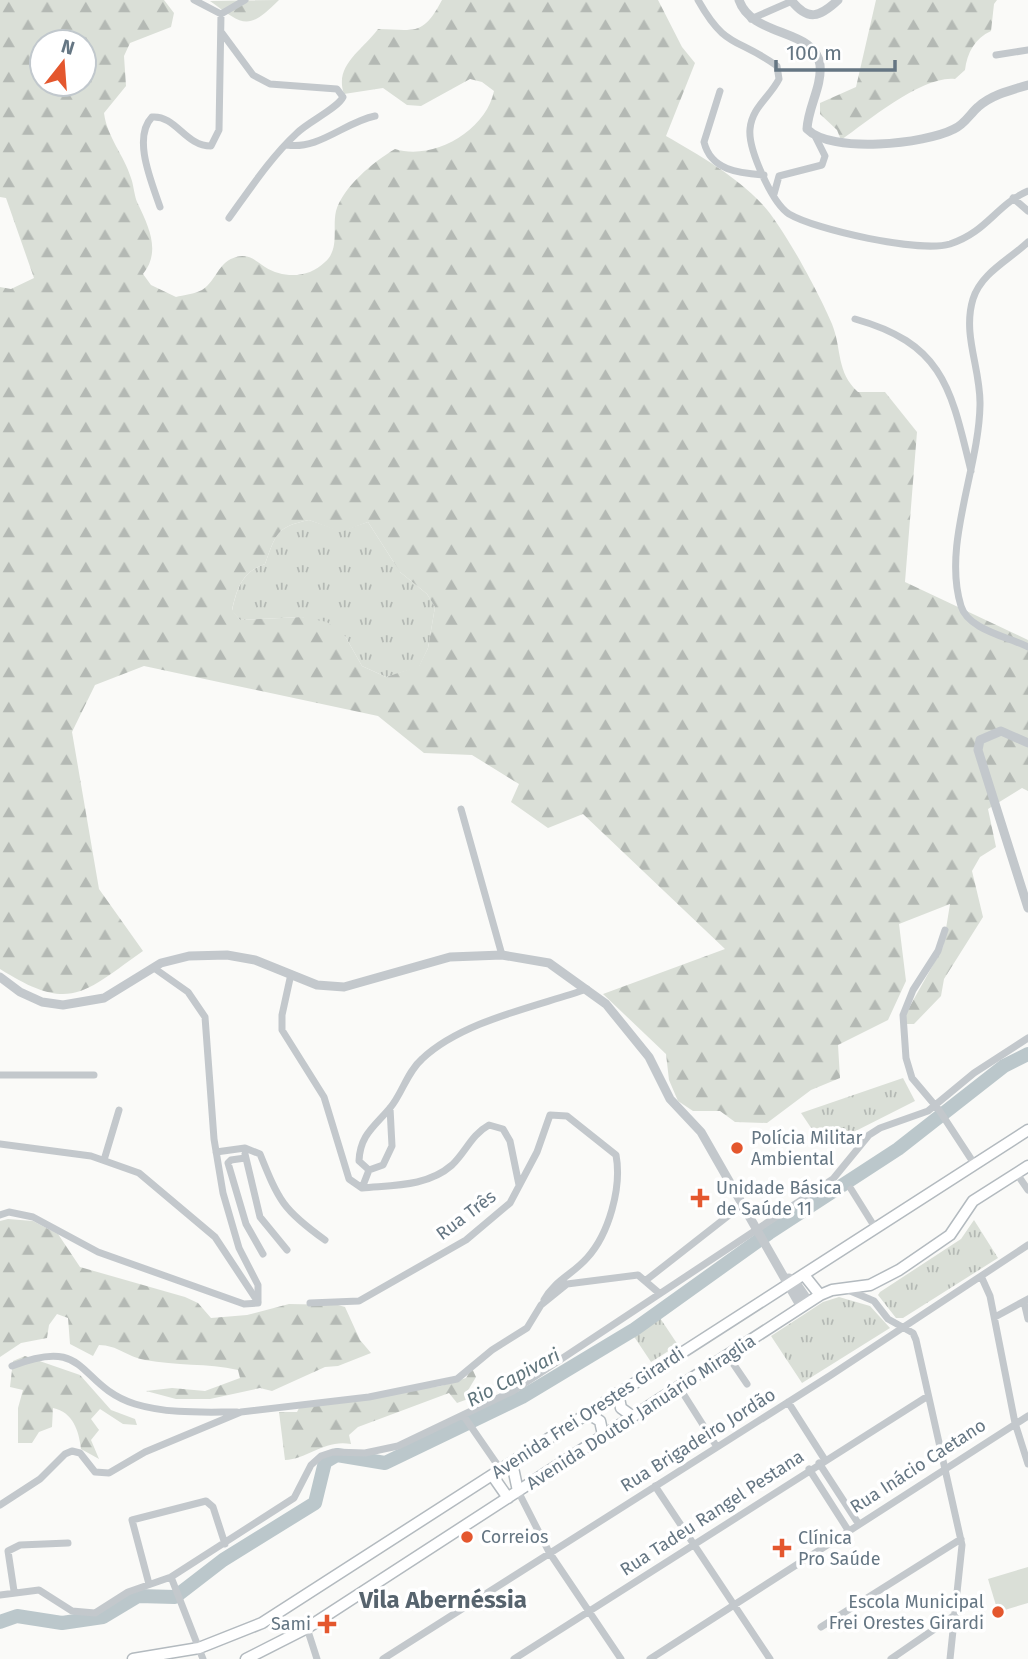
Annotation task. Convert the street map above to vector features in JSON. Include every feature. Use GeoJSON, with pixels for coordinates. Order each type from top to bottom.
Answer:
{"type":"FeatureCollection","features":[{"type":"Feature","properties":{"kind":"main road","name":"Avenida Frei Orestes Girardi"},"geometry":{"type":"LineString","coordinates":[[133,1659],[176,1656],[262,1623],[588,1414],[792,1279],[876,1229],[1028,1130]]}},
{"type":"Feature","properties":{"kind":"main road","name":"Avenida Doutor Januário Miraglia"},"geometry":{"type":"LineString","coordinates":[[246,1659],[307,1629],[820,1295],[870,1284],[899,1270],[950,1235],[973,1201],[1028,1166]]}},
{"type":"Feature","properties":{"kind":"main road"},"geometry":{"type":"LineString","coordinates":[[792,1279],[820,1295]]}},
{"type":"Feature","properties":{"kind":"main road"},"geometry":{"type":"LineString","coordinates":[[618,1394],[621,1408],[632,1416]]}},
{"type":"Feature","properties":{"kind":"main road"},"geometry":{"type":"LineString","coordinates":[[588,1414],[600,1421],[603,1435]]}},
{"type":"Feature","properties":{"kind":"main road"},"geometry":{"type":"LineString","coordinates":[[512,1463],[518,1491]]}},
{"type":"Feature","properties":{"kind":"main road"},"geometry":{"type":"LineString","coordinates":[[496,1473],[508,1498]]}},
{"type":"Feature","properties":{"kind":"street"},"geometry":{"type":"LineString","coordinates":[[194,0],[221,14]]}},
{"type":"Feature","properties":{"kind":"street"},"geometry":{"type":"LineString","coordinates":[[221,14],[245,0]]}},
{"type":"Feature","properties":{"kind":"street"},"geometry":{"type":"LineString","coordinates":[[698,0],[710,22],[724,38],[770,60],[780,72],[775,88],[754,115],[750,130],[756,161],[781,207],[802,220],[919,247],[948,244],[982,229],[1013,198],[1028,191]]}},
{"type":"Feature","properties":{"kind":"street"},"geometry":{"type":"LineString","coordinates":[[739,0],[751,19],[812,47],[818,57],[820,76],[807,129],[816,138],[825,156],[822,165],[779,176],[774,194]]}},
{"type":"Feature","properties":{"kind":"street"},"geometry":{"type":"LineString","coordinates":[[751,19],[792,1],[802,11],[812,15],[823,14],[838,0]]}},
{"type":"Feature","properties":{"kind":"street"},"geometry":{"type":"LineString","coordinates":[[160,207],[145,148],[146,123],[152,117],[159,117],[202,146],[211,146],[216,140],[221,14]]}},
{"type":"Feature","properties":{"kind":"street"},"geometry":{"type":"LineString","coordinates":[[220,29],[246,67],[260,80],[270,84],[337,89],[343,94],[340,103],[320,113],[296,133],[229,218]]}},
{"type":"Feature","properties":{"kind":"street"},"geometry":{"type":"LineString","coordinates":[[996,55],[1028,50]]}},
{"type":"Feature","properties":{"kind":"street"},"geometry":{"type":"LineString","coordinates":[[816,138],[844,145],[866,145],[939,134],[960,126],[986,101],[1028,85]]}},
{"type":"Feature","properties":{"kind":"street"},"geometry":{"type":"LineString","coordinates":[[720,91],[704,142],[706,150],[727,170],[764,175]]}},
{"type":"Feature","properties":{"kind":"street"},"geometry":{"type":"LineString","coordinates":[[287,145],[299,146],[338,133],[353,122],[374,116]]}},
{"type":"Feature","properties":{"kind":"street"},"geometry":{"type":"LineString","coordinates":[[1013,198],[1028,211]]}},
{"type":"Feature","properties":{"kind":"street"},"geometry":{"type":"LineString","coordinates":[[1028,242],[987,276],[974,298],[970,331],[980,406],[972,475],[958,539],[957,578],[961,607],[977,624],[1028,647]]}},
{"type":"Feature","properties":{"kind":"street"},"geometry":{"type":"LineString","coordinates":[[855,319],[895,332],[925,353],[936,367],[955,411],[972,475]]}},
{"type":"Feature","properties":{"kind":"street"},"geometry":{"type":"LineString","coordinates":[[1028,743],[1001,731],[981,740],[978,755],[1028,908]]}},
{"type":"Feature","properties":{"kind":"street"},"geometry":{"type":"LineString","coordinates":[[461,808],[502,954]]}},
{"type":"Feature","properties":{"kind":"street"},"geometry":{"type":"LineString","coordinates":[[945,930],[933,961],[914,990],[903,1015],[906,1058],[912,1077],[937,1108],[975,1165]]}},
{"type":"Feature","properties":{"kind":"street"},"geometry":{"type":"LineString","coordinates":[[0,976],[20,992],[42,1002],[63,1005],[104,998],[154,968],[189,956],[227,955],[255,960],[317,985],[344,988],[450,957],[502,954],[548,963],[588,989],[614,1013],[649,1057],[670,1099],[701,1132],[765,1245],[792,1279],[805,1304]]}},
{"type":"Feature","properties":{"kind":"street"},"geometry":{"type":"LineString","coordinates":[[154,968],[188,992],[205,1017],[216,1152],[223,1193],[239,1248],[258,1285],[258,1303]]}},
{"type":"Feature","properties":{"kind":"street"},"geometry":{"type":"LineString","coordinates":[[291,974],[282,1014],[282,1030],[324,1097],[349,1179],[362,1188],[369,1170]]}},
{"type":"Feature","properties":{"kind":"street"},"geometry":{"type":"LineString","coordinates":[[369,1170],[359,1161],[360,1147],[370,1127],[390,1108],[419,1061],[449,1037],[588,989]]}},
{"type":"Feature","properties":{"kind":"street"},"geometry":{"type":"LineString","coordinates":[[0,1595],[14,1591],[38,1590],[72,1611],[95,1613],[128,1592],[172,1578],[294,1498],[311,1465],[321,1456],[334,1451],[365,1453],[398,1446],[513,1391],[833,1179],[869,1135],[880,1128],[937,1108],[974,1073],[1028,1038]]}},
{"type":"Feature","properties":{"kind":"street"},"geometry":{"type":"LineString","coordinates":[[0,1075],[94,1075]]}},
{"type":"Feature","properties":{"kind":"street"},"geometry":{"type":"LineString","coordinates":[[369,1170],[383,1166],[392,1146],[390,1108]]}},
{"type":"Feature","properties":{"kind":"street"},"geometry":{"type":"LineString","coordinates":[[104,1160],[119,1110]]}},
{"type":"Feature","properties":{"kind":"street"},"geometry":{"type":"LineString","coordinates":[[12,1366],[46,1354],[60,1355],[75,1362],[115,1396],[136,1404],[177,1412],[242,1412],[369,1397],[457,1379],[492,1350],[527,1328],[550,1289],[586,1260],[599,1242],[616,1193],[616,1155],[567,1116],[550,1115],[537,1152],[519,1186]]}},
{"type":"Feature","properties":{"kind":"street","name":"Rua Três"},"geometry":{"type":"LineString","coordinates":[[310,1303],[359,1301],[466,1240],[510,1203],[519,1186],[510,1141],[503,1129],[489,1125],[477,1131],[452,1165],[426,1181],[362,1188]]}},
{"type":"Feature","properties":{"kind":"street"},"geometry":{"type":"LineString","coordinates":[[0,1144],[41,1147],[104,1160],[139,1173],[215,1237],[258,1303]]}},
{"type":"Feature","properties":{"kind":"street"},"geometry":{"type":"LineString","coordinates":[[216,1152],[245,1148],[260,1154],[278,1199],[290,1216],[325,1240]]}},
{"type":"Feature","properties":{"kind":"street"},"geometry":{"type":"LineString","coordinates":[[245,1148],[245,1158],[260,1217],[287,1250]]}},
{"type":"Feature","properties":{"kind":"street"},"geometry":{"type":"LineString","coordinates":[[245,1158],[228,1163],[246,1224],[263,1254]]}},
{"type":"Feature","properties":{"kind":"street"},"geometry":{"type":"LineString","coordinates":[[1017,1174],[1028,1190]]}},
{"type":"Feature","properties":{"kind":"street"},"geometry":{"type":"LineString","coordinates":[[851,1189],[876,1229]]}},
{"type":"Feature","properties":{"kind":"street"},"geometry":{"type":"LineString","coordinates":[[645,1281],[742,1205]]}},
{"type":"Feature","properties":{"kind":"street"},"geometry":{"type":"LineString","coordinates":[[0,1215],[9,1212],[33,1217],[98,1252],[244,1304],[258,1303]]}},
{"type":"Feature","properties":{"kind":"street","name":"Rua Brigadeiro Jordão"},"geometry":{"type":"LineString","coordinates":[[383,1659],[788,1402],[1028,1245]]}},
{"type":"Feature","properties":{"kind":"street"},"geometry":{"type":"LineString","coordinates":[[541,1305],[567,1283],[638,1275],[659,1293]]}},
{"type":"Feature","properties":{"kind":"street"},"geometry":{"type":"LineString","coordinates":[[981,1276],[990,1296],[1015,1423],[1028,1464]]}},
{"type":"Feature","properties":{"kind":"street"},"geometry":{"type":"LineString","coordinates":[[844,1288],[874,1301],[888,1319],[913,1333],[916,1340],[947,1466],[961,1539],[950,1659]]}},
{"type":"Feature","properties":{"kind":"street"},"geometry":{"type":"LineString","coordinates":[[995,1317],[1026,1300],[1028,1320]]}},
{"type":"Feature","properties":{"kind":"street"},"geometry":{"type":"LineString","coordinates":[[728,1356],[747,1384]]}},
{"type":"Feature","properties":{"kind":"street"},"geometry":{"type":"LineString","coordinates":[[679,1387],[717,1447]]}},
{"type":"Feature","properties":{"kind":"street","name":"Rua Tadeu Rangel Pestana"},"geometry":{"type":"LineString","coordinates":[[514,1659],[809,1469],[928,1396]]}},
{"type":"Feature","properties":{"kind":"street"},"geometry":{"type":"LineString","coordinates":[[788,1402],[858,1523]]}},
{"type":"Feature","properties":{"kind":"street"},"geometry":{"type":"LineString","coordinates":[[0,1505],[40,1479],[65,1454],[72,1451],[80,1453],[95,1472],[109,1473],[145,1452],[242,1412]]}},
{"type":"Feature","properties":{"kind":"street"},"geometry":{"type":"LineString","coordinates":[[464,1415],[496,1473]]}},
{"type":"Feature","properties":{"kind":"street","name":"Rua Inácio Caetano"},"geometry":{"type":"LineString","coordinates":[[650,1659],[1028,1416]]}},
{"type":"Feature","properties":{"kind":"street"},"geometry":{"type":"LineString","coordinates":[[809,1469],[848,1530]]}},
{"type":"Feature","properties":{"kind":"street"},"geometry":{"type":"LineString","coordinates":[[655,1486],[736,1604],[770,1659]]}},
{"type":"Feature","properties":{"kind":"street"},"geometry":{"type":"LineString","coordinates":[[518,1491],[549,1552],[621,1659]]}},
{"type":"Feature","properties":{"kind":"street"},"geometry":{"type":"LineString","coordinates":[[149,1584],[132,1520],[210,1502],[225,1544]]}},
{"type":"Feature","properties":{"kind":"street"},"geometry":{"type":"LineString","coordinates":[[821,1627],[961,1539]]}},
{"type":"Feature","properties":{"kind":"street"},"geometry":{"type":"LineString","coordinates":[[14,1591],[8,1551],[20,1545],[68,1543]]}},
{"type":"Feature","properties":{"kind":"street"},"geometry":{"type":"LineString","coordinates":[[172,1578],[203,1659]]}},
{"type":"Feature","properties":{"kind":"street"},"geometry":{"type":"LineString","coordinates":[[891,1659],[955,1615]]}},
{"type":"Feature","properties":{"kind":"street"},"geometry":{"type":"LineString","coordinates":[[307,1629],[317,1659]]}},
{"type":"Feature","properties":{"kind":"green space"},"geometry":{"type":"Polygon","coordinates":[[[0,0],[164,0],[174,13],[171,27],[130,43],[124,56],[126,86],[104,113],[108,130],[128,170],[151,239],[151,257],[143,274],[151,285],[176,297],[202,290],[223,265],[242,256],[280,274],[304,274],[319,267],[330,257],[332,251],[336,211],[340,202],[360,176],[395,149],[410,152],[441,146],[456,140],[480,119],[494,91],[482,82],[470,79],[421,106],[407,105],[383,88],[344,94],[342,84],[346,66],[378,29],[417,28],[429,20],[442,0],[658,0],[682,47],[695,63],[666,136],[729,175],[771,214],[819,296],[832,324],[843,368],[851,384],[858,392],[885,392],[917,432],[905,582],[1028,640],[1028,791],[1022,788],[988,809],[996,847],[980,857],[972,871],[983,917],[944,979],[941,996],[914,1024],[907,1024],[905,1015],[943,947],[950,904],[899,924],[906,981],[888,1020],[838,1045],[840,1078],[811,1090],[767,1123],[735,1122],[720,1111],[693,1111],[678,1101],[669,1080],[666,1054],[603,994],[725,949],[583,814],[548,828],[511,802],[519,784],[472,755],[424,753],[378,716],[144,666],[95,685],[72,732],[99,889],[143,951],[105,978],[75,993],[43,991],[0,969],[0,287],[11,289],[34,278],[6,198],[0,197],[0,0]],[[309,520],[283,529],[275,539],[265,564],[251,571],[242,582],[232,610],[240,620],[302,617],[327,622],[345,636],[362,666],[386,677],[419,666],[428,648],[435,607],[427,594],[400,572],[368,522],[341,532],[309,520]]]}},
{"type":"Feature","properties":{"kind":"green space"},"geometry":{"type":"Polygon","coordinates":[[[279,0],[260,17],[246,22],[231,16],[210,1],[279,0]]]}},
{"type":"Feature","properties":{"kind":"green space"},"geometry":{"type":"Polygon","coordinates":[[[876,0],[997,0],[994,4],[991,31],[976,42],[965,70],[955,79],[927,84],[912,92],[880,111],[841,140],[837,130],[820,114],[820,103],[856,87],[876,0]]]}},
{"type":"Feature","properties":{"kind":"green space"},"geometry":{"type":"Polygon","coordinates":[[[309,520],[341,531],[368,522],[400,572],[427,594],[435,607],[428,648],[419,667],[386,677],[362,666],[345,636],[302,617],[240,620],[232,611],[242,582],[251,571],[265,564],[279,533],[309,520]]]}},
{"type":"Feature","properties":{"kind":"green space"},"geometry":{"type":"Polygon","coordinates":[[[903,1078],[915,1101],[824,1147],[801,1113],[903,1078]]]}},
{"type":"Feature","properties":{"kind":"green space"},"geometry":{"type":"Polygon","coordinates":[[[974,1220],[998,1258],[903,1318],[896,1318],[878,1295],[880,1292],[961,1239],[974,1220]]]}},
{"type":"Feature","properties":{"kind":"green space"},"geometry":{"type":"Polygon","coordinates":[[[0,1221],[33,1221],[58,1234],[80,1267],[185,1297],[198,1303],[211,1318],[247,1315],[289,1304],[345,1307],[360,1340],[371,1353],[338,1366],[325,1367],[272,1391],[260,1388],[210,1399],[176,1399],[146,1391],[172,1388],[205,1391],[240,1378],[238,1370],[145,1360],[99,1345],[93,1356],[70,1344],[68,1318],[57,1314],[49,1325],[47,1338],[21,1343],[0,1357],[0,1221]]]}},
{"type":"Feature","properties":{"kind":"green space"},"geometry":{"type":"Polygon","coordinates":[[[839,1297],[870,1306],[890,1328],[802,1383],[771,1336],[823,1302],[839,1297]]]}},
{"type":"Feature","properties":{"kind":"green space"},"geometry":{"type":"Polygon","coordinates":[[[660,1318],[678,1345],[651,1362],[633,1335],[660,1318]]]}},
{"type":"Feature","properties":{"kind":"green space"},"geometry":{"type":"Polygon","coordinates":[[[25,1356],[80,1375],[111,1410],[135,1419],[137,1425],[123,1424],[100,1409],[91,1419],[99,1430],[91,1440],[99,1459],[81,1449],[74,1423],[66,1414],[53,1408],[52,1427],[39,1432],[32,1443],[18,1443],[18,1408],[23,1390],[10,1387],[13,1361],[25,1356]]]}},
{"type":"Feature","properties":{"kind":"green space"},"geometry":{"type":"Polygon","coordinates":[[[472,1368],[476,1377],[467,1392],[468,1399],[457,1403],[449,1393],[358,1427],[349,1435],[351,1444],[333,1444],[285,1460],[279,1412],[297,1412],[300,1406],[441,1386],[466,1378],[472,1368]]]}},
{"type":"Feature","properties":{"kind":"green space"},"geometry":{"type":"Polygon","coordinates":[[[1028,1567],[1028,1603],[998,1612],[988,1579],[1028,1567]]]}},
{"type":"Feature","properties":{"kind":"waterway","name":"Rio Capivari"},"geometry":{"type":"LineString","coordinates":[[0,1622],[17,1616],[62,1623],[103,1617],[138,1596],[175,1597],[223,1560],[315,1503],[325,1462],[337,1455],[385,1463],[522,1397],[635,1329],[769,1233],[898,1149],[1004,1066],[1028,1054]]}},
{"type":"Feature","properties":{"kind":"place","name":"Polícia Militar Ambiental"},"geometry":{"type":"Point","coordinates":[737,1148]}},
{"type":"Feature","properties":{"kind":"place","name":"Unidade Básica de Saúde 11"},"geometry":{"type":"Point","coordinates":[700,1198]}},
{"type":"Feature","properties":{"kind":"place","name":"Correios"},"geometry":{"type":"Point","coordinates":[467,1537]}},
{"type":"Feature","properties":{"kind":"place","name":"Clínica Pro Saúde"},"geometry":{"type":"Point","coordinates":[782,1548]}},
{"type":"Feature","properties":{"kind":"place","name":"Escola Municipal Frei Orestes Girardi"},"geometry":{"type":"Point","coordinates":[998,1612]}},
{"type":"Feature","properties":{"kind":"place","name":"Sami"},"geometry":{"type":"Point","coordinates":[327,1624]}},
{"type":"Feature","properties":{"kind":"district","name":"Vila Abernéssia"},"geometry":{"type":"Point","coordinates":[443,1600]}}]}
